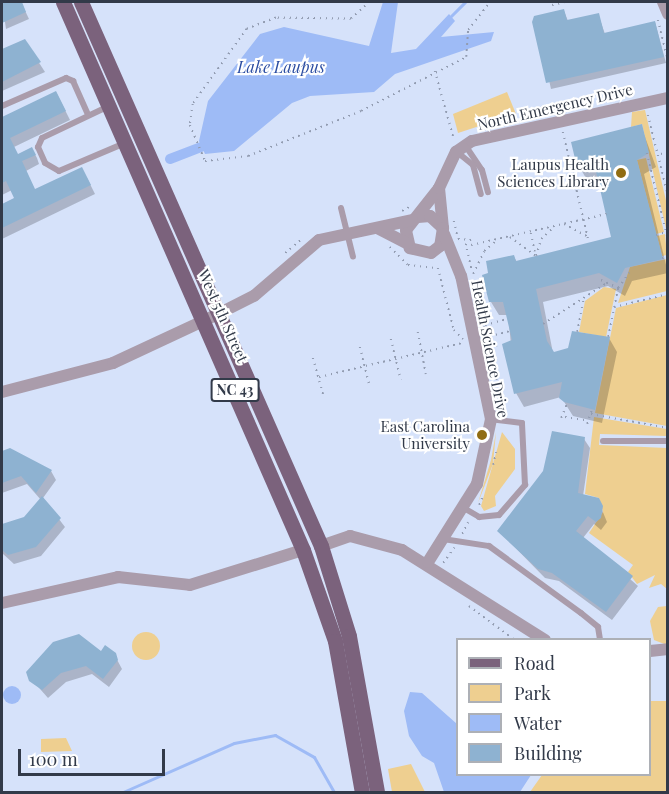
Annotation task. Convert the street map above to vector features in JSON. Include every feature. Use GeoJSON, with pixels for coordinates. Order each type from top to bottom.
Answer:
{"type":"FeatureCollection","features":[{"type":"Feature","properties":{"kind":"main road","name":"West 5th Street"},"geometry":{"type":"LineString","coordinates":[[63,2],[205,320],[303,550],[334,641],[362,792]]}},
{"type":"Feature","properties":{"kind":"main road","name":"West 5th Street"},"geometry":{"type":"LineString","coordinates":[[81,2],[321,546],[349,636],[377,792]]}},
{"type":"Feature","properties":{"kind":"street"},"geometry":{"type":"LineString","coordinates":[[662,14],[663,2]]}},
{"type":"Feature","properties":{"kind":"street","name":"North Emergency Drive"},"geometry":{"type":"LineString","coordinates":[[458,145],[560,120],[668,98]]}},
{"type":"Feature","properties":{"kind":"street"},"geometry":{"type":"LineString","coordinates":[[407,243],[406,230],[440,188],[458,145]]}},
{"type":"Feature","properties":{"kind":"street"},"geometry":{"type":"LineString","coordinates":[[379,229],[407,243],[420,254],[431,253],[443,231],[440,188]]}},
{"type":"Feature","properties":{"kind":"street"},"geometry":{"type":"LineString","coordinates":[[2,392],[112,363],[220,313],[254,296],[319,240],[379,229],[430,216],[443,231]]}},
{"type":"Feature","properties":{"kind":"street","name":"Health Science Drive"},"geometry":{"type":"LineString","coordinates":[[428,562],[477,484],[491,419],[476,340],[459,269],[443,231]]}},
{"type":"Feature","properties":{"kind":"street","name":"Health Science Drive"},"geometry":{"type":"LineString","coordinates":[[431,253],[459,269]]}},
{"type":"Feature","properties":{"kind":"street"},"geometry":{"type":"LineString","coordinates":[[321,546],[361,538],[428,562],[543,638]]}},
{"type":"Feature","properties":{"kind":"street"},"geometry":{"type":"LineString","coordinates":[[2,603],[118,577],[190,585],[303,550]]}},
{"type":"Feature","properties":{"kind":"street"},"geometry":{"type":"LineString","coordinates":[[651,651],[668,649]]}},
{"type":"Feature","properties":{"kind":"lane"},"geometry":{"type":"LineString","coordinates":[[2,106],[66,78],[73,81],[88,115]]}},
{"type":"Feature","properties":{"kind":"lane"},"geometry":{"type":"LineString","coordinates":[[110,105],[42,138],[38,147],[49,168],[59,171],[126,143]]}},
{"type":"Feature","properties":{"kind":"lane"},"geometry":{"type":"LineString","coordinates":[[458,145],[482,170],[484,193],[473,165],[458,145]]}},
{"type":"Feature","properties":{"kind":"lane"},"geometry":{"type":"LineString","coordinates":[[341,208],[353,257]]}},
{"type":"Feature","properties":{"kind":"lane"},"geometry":{"type":"LineString","coordinates":[[462,507],[479,517],[498,515],[525,485],[522,423],[491,419]]}},
{"type":"Feature","properties":{"kind":"lane"},"geometry":{"type":"LineString","coordinates":[[603,441],[668,441]]}},
{"type":"Feature","properties":{"kind":"lane"},"geometry":{"type":"LineString","coordinates":[[443,538],[489,546],[598,627],[600,638]]}},
{"type":"Feature","properties":{"kind":"path"},"geometry":{"type":"LineString","coordinates":[[370,2],[351,19],[276,18],[247,28],[195,98],[190,125],[202,157],[214,164],[248,156],[377,104],[469,53],[468,35],[490,2]]}},
{"type":"Feature","properties":{"kind":"path"},"geometry":{"type":"LineString","coordinates":[[552,5],[565,2]]}},
{"type":"Feature","properties":{"kind":"path"},"geometry":{"type":"LineString","coordinates":[[662,14],[668,60]]}},
{"type":"Feature","properties":{"kind":"path"},"geometry":{"type":"LineString","coordinates":[[435,70],[458,145]]}},
{"type":"Feature","properties":{"kind":"path"},"geometry":{"type":"LineString","coordinates":[[653,111],[648,113],[668,195]]}},
{"type":"Feature","properties":{"kind":"path"},"geometry":{"type":"LineString","coordinates":[[560,120],[589,242]]}},
{"type":"Feature","properties":{"kind":"path"},"geometry":{"type":"LineString","coordinates":[[647,153],[668,238]]}},
{"type":"Feature","properties":{"kind":"path"},"geometry":{"type":"LineString","coordinates":[[658,155],[668,153]]}},
{"type":"Feature","properties":{"kind":"path"},"geometry":{"type":"LineString","coordinates":[[467,249],[471,245],[606,214]]}},
{"type":"Feature","properties":{"kind":"path"},"geometry":{"type":"LineString","coordinates":[[563,224],[588,236]]}},
{"type":"Feature","properties":{"kind":"path"},"geometry":{"type":"LineString","coordinates":[[536,256],[541,239],[554,226]]}},
{"type":"Feature","properties":{"kind":"path"},"geometry":{"type":"LineString","coordinates":[[531,232],[536,256]]}},
{"type":"Feature","properties":{"kind":"path"},"geometry":{"type":"LineString","coordinates":[[656,235],[666,232]]}},
{"type":"Feature","properties":{"kind":"path"},"geometry":{"type":"LineString","coordinates":[[468,353],[484,325],[467,249],[458,238],[468,236],[471,245]]}},
{"type":"Feature","properties":{"kind":"path"},"geometry":{"type":"LineString","coordinates":[[509,237],[525,243],[536,256]]}},
{"type":"Feature","properties":{"kind":"path"},"geometry":{"type":"LineString","coordinates":[[390,239],[390,249],[408,265],[438,268]]}},
{"type":"Feature","properties":{"kind":"path"},"geometry":{"type":"LineString","coordinates":[[473,275],[484,251],[498,239]]}},
{"type":"Feature","properties":{"kind":"path"},"geometry":{"type":"LineString","coordinates":[[662,258],[668,257]]}},
{"type":"Feature","properties":{"kind":"path"},"geometry":{"type":"LineString","coordinates":[[438,268],[444,262]]}},
{"type":"Feature","properties":{"kind":"path"},"geometry":{"type":"LineString","coordinates":[[438,268],[454,330],[489,347],[502,344]]}},
{"type":"Feature","properties":{"kind":"path"},"geometry":{"type":"LineString","coordinates":[[608,337],[618,288],[628,273]]}},
{"type":"Feature","properties":{"kind":"path"},"geometry":{"type":"LineString","coordinates":[[601,280],[605,284],[618,288]]}},
{"type":"Feature","properties":{"kind":"path"},"geometry":{"type":"LineString","coordinates":[[543,324],[605,284]]}},
{"type":"Feature","properties":{"kind":"path"},"geometry":{"type":"LineString","coordinates":[[614,307],[668,294]]}},
{"type":"Feature","properties":{"kind":"path"},"geometry":{"type":"LineString","coordinates":[[577,332],[583,300]]}},
{"type":"Feature","properties":{"kind":"path"},"geometry":{"type":"LineString","coordinates":[[484,325],[507,319]]}},
{"type":"Feature","properties":{"kind":"path"},"geometry":{"type":"LineString","coordinates":[[319,377],[510,331]]}},
{"type":"Feature","properties":{"kind":"path"},"geometry":{"type":"LineString","coordinates":[[418,332],[426,374]]}},
{"type":"Feature","properties":{"kind":"path"},"geometry":{"type":"LineString","coordinates":[[391,339],[394,359],[401,380]]}},
{"type":"Feature","properties":{"kind":"path"},"geometry":{"type":"LineString","coordinates":[[360,347],[370,387]]}},
{"type":"Feature","properties":{"kind":"path"},"geometry":{"type":"LineString","coordinates":[[489,347],[503,407],[499,408]]}},
{"type":"Feature","properties":{"kind":"path"},"geometry":{"type":"LineString","coordinates":[[313,358],[324,397]]}},
{"type":"Feature","properties":{"kind":"path"},"geometry":{"type":"LineString","coordinates":[[565,417],[567,403]]}},
{"type":"Feature","properties":{"kind":"path"},"geometry":{"type":"LineString","coordinates":[[587,424],[592,409]]}},
{"type":"Feature","properties":{"kind":"path"},"geometry":{"type":"LineString","coordinates":[[591,414],[668,428]]}},
{"type":"Feature","properties":{"kind":"path"},"geometry":{"type":"LineString","coordinates":[[561,418],[589,421]]}},
{"type":"Feature","properties":{"kind":"path"},"geometry":{"type":"LineString","coordinates":[[462,535],[468,522]]}},
{"type":"Feature","properties":{"kind":"green space"},"geometry":{"type":"Polygon","coordinates":[[[507,92],[516,114],[458,133],[453,114],[507,92]]]}},
{"type":"Feature","properties":{"kind":"green space"},"geometry":{"type":"Polygon","coordinates":[[[645,110],[667,205],[667,233],[642,124],[631,127],[632,112],[645,110]]]}},
{"type":"Feature","properties":{"kind":"green space"},"geometry":{"type":"Polygon","coordinates":[[[646,158],[664,232],[656,234],[637,160],[646,158]]]}},
{"type":"Feature","properties":{"kind":"green space"},"geometry":{"type":"Polygon","coordinates":[[[665,234],[667,255],[662,256],[657,236],[665,234]]]}},
{"type":"Feature","properties":{"kind":"green space"},"geometry":{"type":"Polygon","coordinates":[[[667,259],[667,291],[618,303],[630,267],[667,259]]]}},
{"type":"Feature","properties":{"kind":"green space"},"geometry":{"type":"Polygon","coordinates":[[[604,287],[616,289],[606,337],[579,332],[585,301],[604,287]]]}},
{"type":"Feature","properties":{"kind":"green space"},"geometry":{"type":"Polygon","coordinates":[[[667,295],[667,426],[595,413],[616,308],[667,295]]]}},
{"type":"Feature","properties":{"kind":"green space"},"geometry":{"type":"Polygon","coordinates":[[[594,417],[667,429],[667,436],[600,434],[599,445],[667,448],[667,589],[661,584],[649,588],[655,575],[637,584],[628,572],[633,565],[589,533],[603,512],[599,498],[585,494],[594,417]]]}},
{"type":"Feature","properties":{"kind":"green space"},"geometry":{"type":"Polygon","coordinates":[[[496,432],[493,464],[478,503],[491,460],[496,432]]]}},
{"type":"Feature","properties":{"kind":"green space"},"geometry":{"type":"Polygon","coordinates":[[[502,432],[515,449],[515,469],[495,496],[496,506],[484,511],[481,506],[502,432]]]}},
{"type":"Feature","properties":{"kind":"green space"},"geometry":{"type":"Polygon","coordinates":[[[667,606],[667,645],[654,640],[650,621],[658,607],[667,606]]]}},
{"type":"Feature","properties":{"kind":"green space"},"geometry":{"type":"Polygon","coordinates":[[[146,632],[156,636],[160,646],[156,656],[146,660],[136,656],[132,646],[136,636],[146,632]]]}},
{"type":"Feature","properties":{"kind":"green space"},"geometry":{"type":"Polygon","coordinates":[[[651,701],[667,701],[667,792],[530,792],[541,776],[651,776],[651,701]]]}},
{"type":"Feature","properties":{"kind":"green space"},"geometry":{"type":"Polygon","coordinates":[[[66,738],[72,751],[41,752],[41,739],[66,738]]]}},
{"type":"Feature","properties":{"kind":"green space"},"geometry":{"type":"Polygon","coordinates":[[[411,764],[425,792],[392,792],[388,769],[411,764]]]}},
{"type":"Feature","properties":{"kind":"water","name":"Lake Laupus"},"geometry":{"type":"Polygon","coordinates":[[[383,2],[398,2],[391,53],[416,49],[449,14],[455,21],[441,37],[494,32],[491,41],[395,74],[374,92],[310,96],[292,103],[234,151],[205,154],[199,141],[208,101],[260,34],[284,27],[369,46],[383,2]]]}},
{"type":"Feature","properties":{"kind":"water"},"geometry":{"type":"Polygon","coordinates":[[[8,686],[16,686],[21,691],[19,702],[8,704],[3,699],[3,691],[8,686]]]}},
{"type":"Feature","properties":{"kind":"water"},"geometry":{"type":"Polygon","coordinates":[[[410,692],[422,693],[456,723],[456,776],[530,776],[520,792],[444,792],[434,763],[422,756],[409,736],[404,711],[410,692]]]}},
{"type":"Feature","properties":{"kind":"building"},"geometry":{"type":"Polygon","coordinates":[[[2,2],[22,2],[26,12],[2,23],[2,2]]]}},
{"type":"Feature","properties":{"kind":"building"},"geometry":{"type":"Polygon","coordinates":[[[564,9],[567,20],[599,13],[604,33],[655,21],[664,57],[546,83],[532,22],[534,16],[564,9]]]}},
{"type":"Feature","properties":{"kind":"building"},"geometry":{"type":"Polygon","coordinates":[[[25,39],[41,62],[2,82],[2,49],[25,39]]]}},
{"type":"Feature","properties":{"kind":"building"},"geometry":{"type":"Polygon","coordinates":[[[56,91],[66,111],[10,138],[18,154],[32,147],[36,155],[22,161],[35,189],[82,167],[91,185],[2,228],[2,204],[14,198],[6,181],[2,183],[2,117],[56,91]]]}},
{"type":"Feature","properties":{"kind":"building"},"geometry":{"type":"Polygon","coordinates":[[[642,124],[649,153],[637,160],[663,259],[625,268],[617,283],[599,273],[536,289],[547,341],[554,352],[568,348],[572,331],[610,337],[595,410],[564,402],[559,398],[562,382],[514,394],[502,344],[512,340],[503,302],[489,302],[482,275],[488,273],[486,261],[514,255],[516,261],[611,237],[594,163],[577,167],[571,142],[642,124]]]}},
{"type":"Feature","properties":{"kind":"building"},"geometry":{"type":"Polygon","coordinates":[[[552,431],[585,437],[578,493],[599,498],[603,506],[601,518],[596,522],[588,516],[576,531],[633,576],[606,612],[552,573],[538,569],[497,531],[543,471],[552,431]]]}},
{"type":"Feature","properties":{"kind":"building"},"geometry":{"type":"Polygon","coordinates":[[[10,448],[52,470],[36,493],[21,476],[2,483],[2,451],[10,448]]]}},
{"type":"Feature","properties":{"kind":"building"},"geometry":{"type":"Polygon","coordinates":[[[42,496],[61,518],[36,547],[8,555],[2,550],[2,524],[24,517],[42,496]]]}},
{"type":"Feature","properties":{"kind":"building"},"geometry":{"type":"Polygon","coordinates":[[[79,634],[101,651],[105,645],[116,653],[118,660],[103,679],[86,666],[61,673],[42,690],[29,681],[26,672],[53,642],[79,634]]]}},
{"type":"Feature","properties":{"kind":"waterway"},"geometry":{"type":"LineString","coordinates":[[451,16],[465,2]]}},
{"type":"Feature","properties":{"kind":"waterway"},"geometry":{"type":"LineString","coordinates":[[170,159],[201,147]]}},
{"type":"Feature","properties":{"kind":"waterway"},"geometry":{"type":"LineString","coordinates":[[123,792],[234,743],[275,735],[314,757],[334,792]]}},
{"type":"Feature","properties":{"kind":"place","name":"Laupus Health Sciences Library"},"geometry":{"type":"Point","coordinates":[621,173]}},
{"type":"Feature","properties":{"kind":"place","name":"East Carolina University"},"geometry":{"type":"Point","coordinates":[482,435]}}]}
